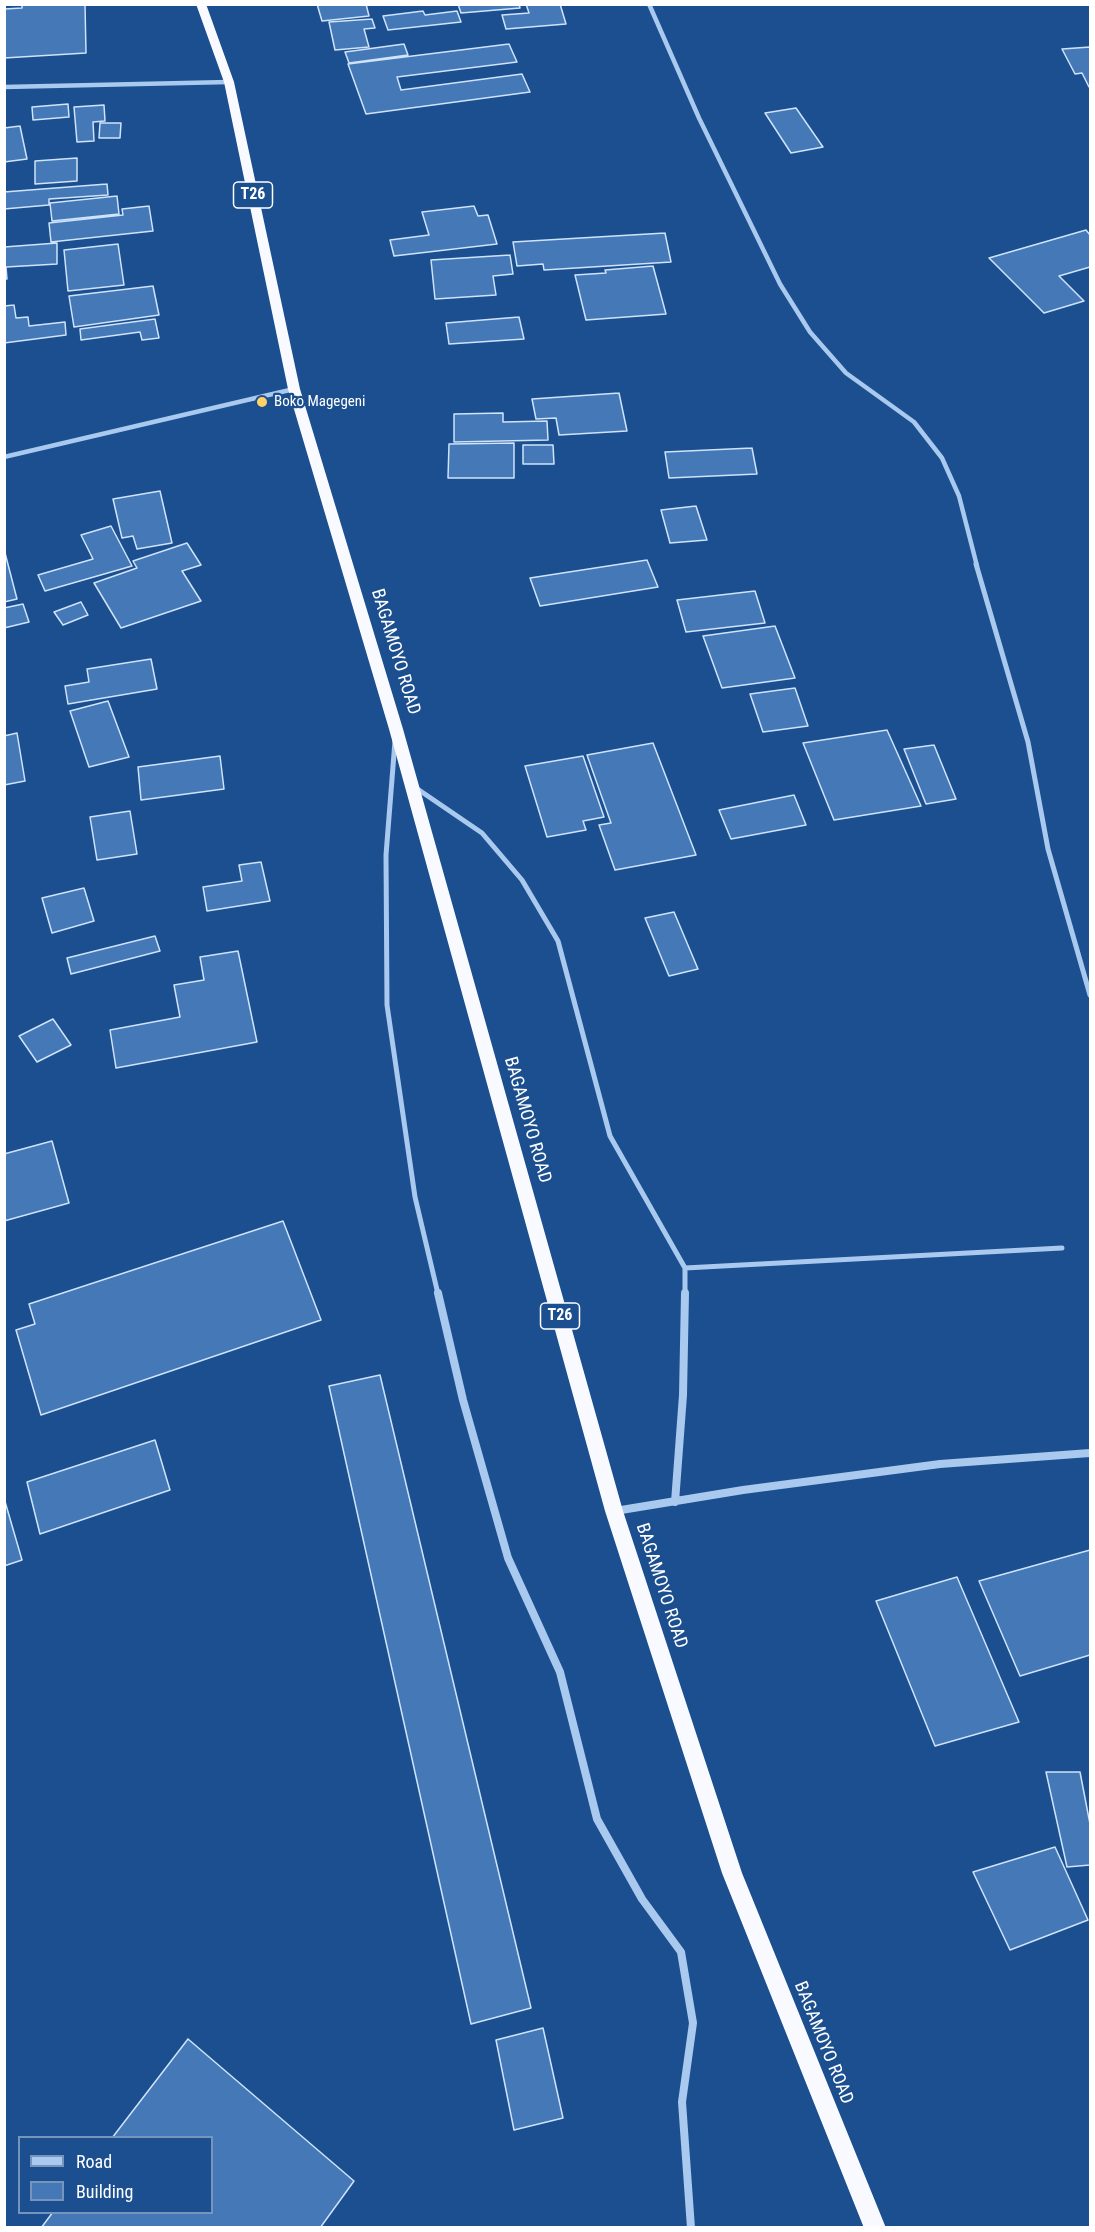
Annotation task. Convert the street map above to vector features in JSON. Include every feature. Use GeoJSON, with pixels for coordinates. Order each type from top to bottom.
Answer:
{"type":"FeatureCollection","features":[{"type":"Feature","properties":{"kind":"highway","name":"BAGAMOYO ROAD"},"geometry":{"type":"LineString","coordinates":[[201,4],[229,82],[294,389],[396,729],[614,1511],[732,1873],[874,2228]]}},
{"type":"Feature","properties":{"kind":"street"},"geometry":{"type":"LineString","coordinates":[[649,4],[699,118],[780,284],[810,332],[846,373],[914,422],[942,458],[959,496],[986,603],[1028,742],[1048,849],[1090,995]]}},
{"type":"Feature","properties":{"kind":"street"},"geometry":{"type":"LineString","coordinates":[[4,87],[229,82]]}},
{"type":"Feature","properties":{"kind":"street"},"geometry":{"type":"LineString","coordinates":[[4,457],[294,389]]}},
{"type":"Feature","properties":{"kind":"street"},"geometry":{"type":"LineString","coordinates":[[396,729],[386,855],[387,1005],[415,1197],[463,1400],[508,1558],[560,1672],[597,1819],[642,1899],[681,1952],[693,2023],[682,2102],[691,2228]]}},
{"type":"Feature","properties":{"kind":"street"},"geometry":{"type":"LineString","coordinates":[[412,786],[482,833],[522,880],[558,941],[610,1136],[685,1268],[683,1395],[675,1502]]}},
{"type":"Feature","properties":{"kind":"street"},"geometry":{"type":"LineString","coordinates":[[685,1268],[1062,1248]]}},
{"type":"Feature","properties":{"kind":"street"},"geometry":{"type":"LineString","coordinates":[[614,1511],[940,1464],[1090,1453]]}},
{"type":"Feature","properties":{"kind":"building"},"geometry":{"type":"Polygon","coordinates":[[[22,4],[85,4],[86,53],[4,58],[4,9],[22,8],[22,4]]]}},
{"type":"Feature","properties":{"kind":"building"},"geometry":{"type":"Polygon","coordinates":[[[317,4],[366,4],[369,16],[322,21],[317,4]]]}},
{"type":"Feature","properties":{"kind":"building"},"geometry":{"type":"Polygon","coordinates":[[[458,4],[519,4],[520,8],[461,13],[458,4]]]}},
{"type":"Feature","properties":{"kind":"building"},"geometry":{"type":"Polygon","coordinates":[[[526,4],[560,4],[566,24],[506,29],[502,15],[529,13],[526,4]]]}},
{"type":"Feature","properties":{"kind":"building"},"geometry":{"type":"Polygon","coordinates":[[[423,11],[425,15],[457,11],[461,22],[388,30],[383,16],[423,11]]]}},
{"type":"Feature","properties":{"kind":"building"},"geometry":{"type":"Polygon","coordinates":[[[372,19],[375,28],[364,29],[369,47],[335,50],[329,22],[372,19]]]}},
{"type":"Feature","properties":{"kind":"building"},"geometry":{"type":"Polygon","coordinates":[[[404,44],[408,55],[349,63],[345,52],[404,44]]]}},
{"type":"Feature","properties":{"kind":"building"},"geometry":{"type":"Polygon","coordinates":[[[509,44],[517,62],[397,77],[401,90],[522,74],[530,92],[366,114],[348,64],[509,44]]]}},
{"type":"Feature","properties":{"kind":"building"},"geometry":{"type":"Polygon","coordinates":[[[1090,47],[1089,87],[1082,73],[1075,74],[1062,49],[1090,47]]]}},
{"type":"Feature","properties":{"kind":"building"},"geometry":{"type":"Polygon","coordinates":[[[68,104],[69,117],[33,120],[32,107],[68,104]]]}},
{"type":"Feature","properties":{"kind":"building"},"geometry":{"type":"Polygon","coordinates":[[[104,105],[105,121],[93,122],[94,141],[77,142],[74,107],[104,105]]]}},
{"type":"Feature","properties":{"kind":"building"},"geometry":{"type":"Polygon","coordinates":[[[796,108],[823,147],[791,153],[765,113],[796,108]]]}},
{"type":"Feature","properties":{"kind":"building"},"geometry":{"type":"Polygon","coordinates":[[[100,123],[121,123],[120,138],[99,138],[100,123]]]}},
{"type":"Feature","properties":{"kind":"building"},"geometry":{"type":"Polygon","coordinates":[[[20,126],[27,159],[4,162],[4,128],[20,126]]]}},
{"type":"Feature","properties":{"kind":"building"},"geometry":{"type":"Polygon","coordinates":[[[77,158],[77,181],[35,184],[35,161],[77,158]]]}},
{"type":"Feature","properties":{"kind":"building"},"geometry":{"type":"Polygon","coordinates":[[[107,184],[108,195],[49,199],[49,205],[4,209],[4,192],[107,184]]]}},
{"type":"Feature","properties":{"kind":"building"},"geometry":{"type":"Polygon","coordinates":[[[117,196],[119,214],[52,221],[50,203],[117,196]]]}},
{"type":"Feature","properties":{"kind":"building"},"geometry":{"type":"Polygon","coordinates":[[[149,206],[153,231],[51,242],[49,223],[123,215],[122,209],[149,206]]]}},
{"type":"Feature","properties":{"kind":"building"},"geometry":{"type":"Polygon","coordinates":[[[474,206],[478,216],[488,215],[497,244],[394,256],[390,240],[429,235],[422,212],[474,206]]]}},
{"type":"Feature","properties":{"kind":"building"},"geometry":{"type":"Polygon","coordinates":[[[1086,230],[1090,235],[1090,267],[1059,276],[1084,301],[1044,313],[989,258],[1086,230]]]}},
{"type":"Feature","properties":{"kind":"building"},"geometry":{"type":"Polygon","coordinates":[[[665,233],[671,262],[544,270],[543,264],[517,266],[513,242],[665,233]]]}},
{"type":"Feature","properties":{"kind":"building"},"geometry":{"type":"Polygon","coordinates":[[[57,243],[57,264],[6,267],[7,279],[4,279],[4,247],[57,243]]]}},
{"type":"Feature","properties":{"kind":"building"},"geometry":{"type":"Polygon","coordinates":[[[118,244],[124,285],[68,291],[64,250],[118,244]]]}},
{"type":"Feature","properties":{"kind":"building"},"geometry":{"type":"Polygon","coordinates":[[[510,255],[513,274],[493,276],[496,295],[435,299],[431,260],[510,255]]]}},
{"type":"Feature","properties":{"kind":"building"},"geometry":{"type":"Polygon","coordinates":[[[653,266],[666,314],[586,320],[575,275],[653,266]]]}},
{"type":"Feature","properties":{"kind":"building"},"geometry":{"type":"Polygon","coordinates":[[[153,286],[159,315],[74,327],[69,296],[153,286]]]}},
{"type":"Feature","properties":{"kind":"building"},"geometry":{"type":"Polygon","coordinates":[[[14,305],[16,318],[28,317],[29,326],[65,322],[66,335],[4,343],[4,306],[14,305]]]}},
{"type":"Feature","properties":{"kind":"building"},"geometry":{"type":"Polygon","coordinates":[[[519,317],[524,339],[449,344],[446,323],[519,317]]]}},
{"type":"Feature","properties":{"kind":"building"},"geometry":{"type":"Polygon","coordinates":[[[155,319],[159,338],[142,340],[140,332],[81,340],[80,329],[155,319]]]}},
{"type":"Feature","properties":{"kind":"building"},"geometry":{"type":"Polygon","coordinates":[[[619,393],[627,431],[559,435],[556,418],[536,419],[532,399],[619,393]]]}},
{"type":"Feature","properties":{"kind":"building"},"geometry":{"type":"Polygon","coordinates":[[[503,413],[503,422],[547,421],[548,440],[454,442],[454,414],[503,413]]]}},
{"type":"Feature","properties":{"kind":"building"},"geometry":{"type":"Polygon","coordinates":[[[514,443],[514,478],[448,478],[449,444],[514,443]]]}},
{"type":"Feature","properties":{"kind":"building"},"geometry":{"type":"Polygon","coordinates":[[[523,445],[553,445],[554,464],[523,464],[523,445]]]}},
{"type":"Feature","properties":{"kind":"building"},"geometry":{"type":"Polygon","coordinates":[[[752,448],[757,474],[669,478],[665,452],[752,448]]]}},
{"type":"Feature","properties":{"kind":"building"},"geometry":{"type":"Polygon","coordinates":[[[160,491],[172,543],[137,549],[133,536],[122,538],[113,499],[160,491]]]}},
{"type":"Feature","properties":{"kind":"building"},"geometry":{"type":"Polygon","coordinates":[[[696,506],[707,540],[670,543],[661,510],[696,506]]]}},
{"type":"Feature","properties":{"kind":"building"},"geometry":{"type":"Polygon","coordinates":[[[111,526],[132,566],[45,591],[38,575],[93,559],[81,535],[111,526]]]}},
{"type":"Feature","properties":{"kind":"building"},"geometry":{"type":"Polygon","coordinates":[[[187,543],[201,565],[182,571],[201,601],[121,628],[94,583],[137,568],[133,561],[187,543]]]}},
{"type":"Feature","properties":{"kind":"building"},"geometry":{"type":"Polygon","coordinates":[[[4,549],[17,599],[4,602],[4,549]]]}},
{"type":"Feature","properties":{"kind":"building"},"geometry":{"type":"Polygon","coordinates":[[[647,560],[658,587],[540,606],[530,578],[647,560]]]}},
{"type":"Feature","properties":{"kind":"building"},"geometry":{"type":"Polygon","coordinates":[[[755,591],[765,623],[686,632],[677,600],[755,591]]]}},
{"type":"Feature","properties":{"kind":"building"},"geometry":{"type":"Polygon","coordinates":[[[81,602],[88,615],[63,625],[54,612],[81,602]]]}},
{"type":"Feature","properties":{"kind":"building"},"geometry":{"type":"Polygon","coordinates":[[[23,604],[29,622],[4,628],[4,608],[23,604]]]}},
{"type":"Feature","properties":{"kind":"building"},"geometry":{"type":"Polygon","coordinates":[[[775,626],[795,678],[722,688],[703,636],[775,626]]]}},
{"type":"Feature","properties":{"kind":"building"},"geometry":{"type":"Polygon","coordinates":[[[151,659],[157,689],[68,704],[65,686],[89,682],[87,669],[151,659]]]}},
{"type":"Feature","properties":{"kind":"building"},"geometry":{"type":"Polygon","coordinates":[[[795,688],[808,726],[763,732],[750,694],[795,688]]]}},
{"type":"Feature","properties":{"kind":"building"},"geometry":{"type":"Polygon","coordinates":[[[108,701],[129,757],[89,767],[70,711],[108,701]]]}},
{"type":"Feature","properties":{"kind":"building"},"geometry":{"type":"Polygon","coordinates":[[[887,730],[921,806],[834,820],[803,743],[887,730]]]}},
{"type":"Feature","properties":{"kind":"building"},"geometry":{"type":"Polygon","coordinates":[[[17,733],[25,781],[4,785],[4,736],[17,733]]]}},
{"type":"Feature","properties":{"kind":"building"},"geometry":{"type":"Polygon","coordinates":[[[653,743],[696,855],[615,870],[599,825],[611,823],[587,755],[653,743]]]}},
{"type":"Feature","properties":{"kind":"building"},"geometry":{"type":"Polygon","coordinates":[[[934,745],[956,799],[926,804],[904,749],[934,745]]]}},
{"type":"Feature","properties":{"kind":"building"},"geometry":{"type":"Polygon","coordinates":[[[220,756],[224,789],[141,800],[138,767],[220,756]]]}},
{"type":"Feature","properties":{"kind":"building"},"geometry":{"type":"Polygon","coordinates":[[[583,756],[604,817],[583,821],[586,830],[547,837],[525,766],[583,756]]]}},
{"type":"Feature","properties":{"kind":"building"},"geometry":{"type":"Polygon","coordinates":[[[794,795],[806,825],[731,839],[719,810],[794,795]]]}},
{"type":"Feature","properties":{"kind":"building"},"geometry":{"type":"Polygon","coordinates":[[[130,811],[137,854],[97,860],[90,817],[130,811]]]}},
{"type":"Feature","properties":{"kind":"building"},"geometry":{"type":"Polygon","coordinates":[[[261,862],[270,901],[207,911],[203,887],[242,881],[239,865],[261,862]]]}},
{"type":"Feature","properties":{"kind":"building"},"geometry":{"type":"Polygon","coordinates":[[[84,888],[94,921],[52,933],[42,898],[84,888]]]}},
{"type":"Feature","properties":{"kind":"building"},"geometry":{"type":"Polygon","coordinates":[[[674,912],[698,969],[669,976],[645,918],[674,912]]]}},
{"type":"Feature","properties":{"kind":"building"},"geometry":{"type":"Polygon","coordinates":[[[155,936],[160,951],[71,974],[67,958],[155,936]]]}},
{"type":"Feature","properties":{"kind":"building"},"geometry":{"type":"Polygon","coordinates":[[[238,951],[257,1042],[116,1068],[110,1030],[180,1017],[174,985],[204,980],[200,957],[238,951]]]}},
{"type":"Feature","properties":{"kind":"building"},"geometry":{"type":"Polygon","coordinates":[[[53,1019],[71,1045],[37,1062],[19,1036],[53,1019]]]}},
{"type":"Feature","properties":{"kind":"building"},"geometry":{"type":"Polygon","coordinates":[[[52,1141],[69,1203],[4,1221],[4,1154],[52,1141]]]}},
{"type":"Feature","properties":{"kind":"building"},"geometry":{"type":"Polygon","coordinates":[[[283,1221],[321,1320],[41,1415],[16,1330],[35,1324],[29,1304],[283,1221]]]}},
{"type":"Feature","properties":{"kind":"building"},"geometry":{"type":"Polygon","coordinates":[[[380,1375],[531,2008],[471,2024],[329,1386],[380,1375]]]}},
{"type":"Feature","properties":{"kind":"building"},"geometry":{"type":"Polygon","coordinates":[[[155,1440],[170,1490],[40,1534],[27,1482],[155,1440]]]}},
{"type":"Feature","properties":{"kind":"building"},"geometry":{"type":"Polygon","coordinates":[[[4,1498],[22,1560],[4,1566],[4,1498]]]}},
{"type":"Feature","properties":{"kind":"building"},"geometry":{"type":"Polygon","coordinates":[[[1090,1550],[1090,1655],[1020,1676],[979,1581],[1090,1550]]]}},
{"type":"Feature","properties":{"kind":"building"},"geometry":{"type":"Polygon","coordinates":[[[957,1577],[1019,1722],[935,1746],[876,1601],[957,1577]]]}},
{"type":"Feature","properties":{"kind":"building"},"geometry":{"type":"Polygon","coordinates":[[[1046,1772],[1080,1772],[1090,1824],[1090,1865],[1067,1867],[1046,1772]]]}},
{"type":"Feature","properties":{"kind":"building"},"geometry":{"type":"Polygon","coordinates":[[[1055,1847],[1088,1920],[1010,1950],[973,1872],[1055,1847]]]}},
{"type":"Feature","properties":{"kind":"building"},"geometry":{"type":"Polygon","coordinates":[[[543,2028],[563,2118],[514,2130],[496,2040],[543,2028]]]}},
{"type":"Feature","properties":{"kind":"building"},"geometry":{"type":"Polygon","coordinates":[[[188,2039],[354,2181],[320,2228],[41,2228],[52,2214],[213,2214],[213,2136],[114,2136],[188,2039]]]}},
{"type":"Feature","properties":{"kind":"place","name":"Boko Magegeni"},"geometry":{"type":"Point","coordinates":[262,402]}}]}
